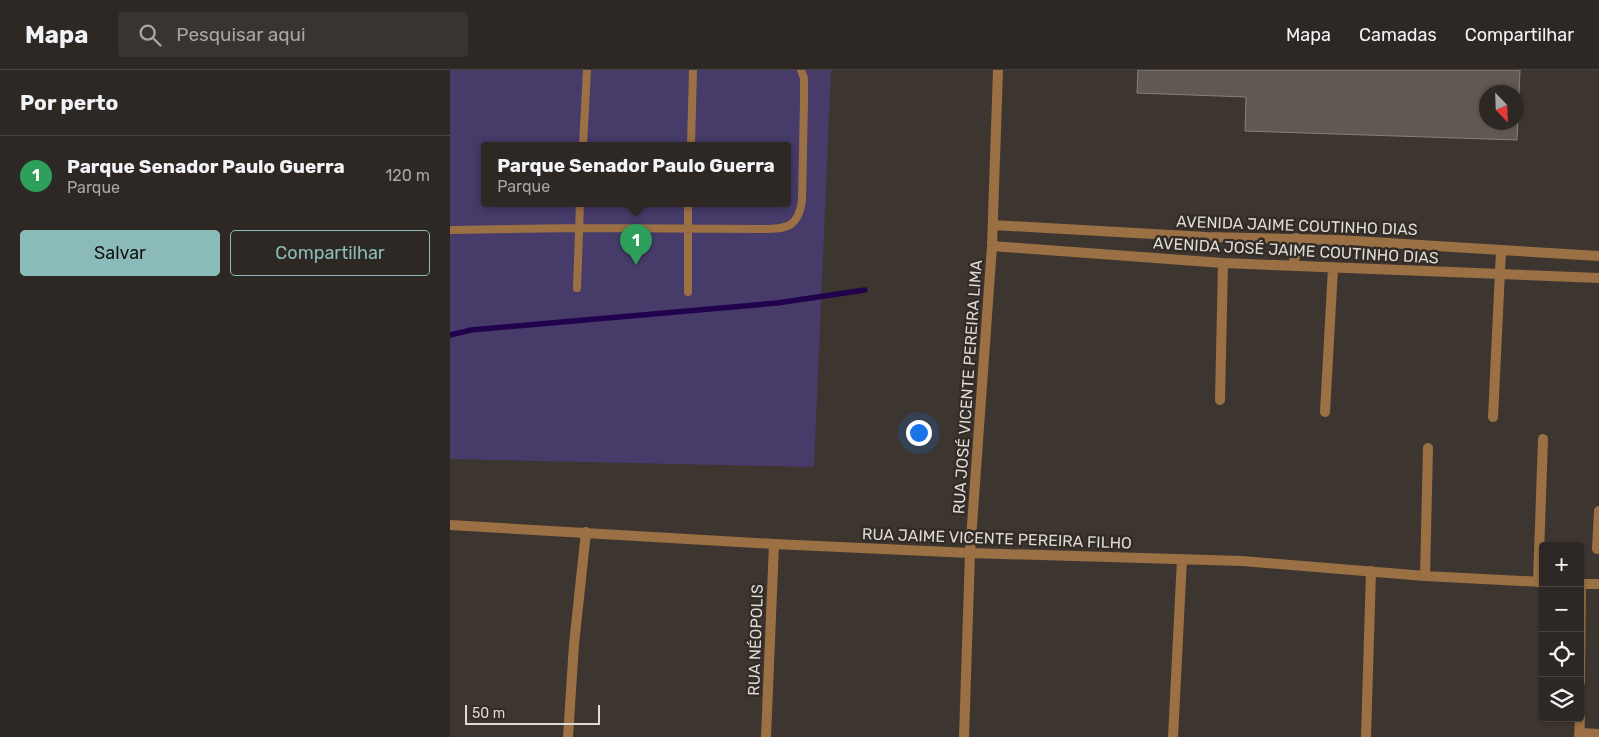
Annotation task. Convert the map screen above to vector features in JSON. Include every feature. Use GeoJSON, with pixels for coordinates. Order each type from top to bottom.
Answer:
{"type":"FeatureCollection","features":[{"type":"Feature","properties":{"kind":"street","name":"RUA JOSÉ VICENTE PEREIRA LIMA"},"geometry":{"type":"LineString","coordinates":[[964,737],[970,553],[992,246],[998,70]]}},
{"type":"Feature","properties":{"kind":"street","name":"AVENIDA JAIME COUTINHO DIAS"},"geometry":{"type":"LineString","coordinates":[[993,225],[1206,237],[1296,238],[1599,256]]}},
{"type":"Feature","properties":{"kind":"street"},"geometry":{"type":"LineString","coordinates":[[1294,266],[1296,238]]}},
{"type":"Feature","properties":{"kind":"street","name":"AVENIDA JOSÉ JAIME COUTINHO DIAS"},"geometry":{"type":"LineString","coordinates":[[992,246],[1223,263],[1599,278]]}},
{"type":"Feature","properties":{"kind":"street"},"geometry":{"type":"LineString","coordinates":[[1493,417],[1501,251]]}},
{"type":"Feature","properties":{"kind":"street"},"geometry":{"type":"LineString","coordinates":[[1220,400],[1223,263]]}},
{"type":"Feature","properties":{"kind":"street"},"geometry":{"type":"LineString","coordinates":[[1325,412],[1333,268]]}},
{"type":"Feature","properties":{"kind":"street"},"geometry":{"type":"LineString","coordinates":[[1541,542],[1544,439]]}},
{"type":"Feature","properties":{"kind":"street"},"geometry":{"type":"LineString","coordinates":[[1425,576],[1428,448]]}},
{"type":"Feature","properties":{"kind":"street"},"geometry":{"type":"LineString","coordinates":[[1597,549],[1599,511]]}},
{"type":"Feature","properties":{"kind":"street","name":"RUA JAIME VICENTE PEREIRA FILHO"},"geometry":{"type":"LineString","coordinates":[[450,525],[774,544],[970,553],[1242,561],[1425,576],[1539,582]]}},
{"type":"Feature","properties":{"kind":"street"},"geometry":{"type":"LineString","coordinates":[[568,737],[586,532]]}},
{"type":"Feature","properties":{"kind":"street","name":"RUA NÉOPOLIS"},"geometry":{"type":"LineString","coordinates":[[766,737],[774,544]]}},
{"type":"Feature","properties":{"kind":"street"},"geometry":{"type":"LineString","coordinates":[[1173,737],[1182,560]]}},
{"type":"Feature","properties":{"kind":"street"},"geometry":{"type":"LineString","coordinates":[[1366,737],[1371,571]]}},
{"type":"Feature","properties":{"kind":"street"},"geometry":{"type":"LineString","coordinates":[[1584,584],[1599,584]]}},
{"type":"Feature","properties":{"kind":"street"},"geometry":{"type":"LineString","coordinates":[[1580,677],[1581,587]]}},
{"type":"Feature","properties":{"kind":"street"},"geometry":{"type":"LineString","coordinates":[[1580,722],[1580,735],[1599,734]]}},
{"type":"Feature","properties":{"kind":"lane"},"geometry":{"type":"LineString","coordinates":[[583,142],[587,70]]}},
{"type":"Feature","properties":{"kind":"lane"},"geometry":{"type":"LineString","coordinates":[[690,142],[693,70]]}},
{"type":"Feature","properties":{"kind":"lane"},"geometry":{"type":"LineString","coordinates":[[450,230],[579,228],[774,229],[786,227],[796,220],[801,210],[802,202],[804,78],[801,70]]}},
{"type":"Feature","properties":{"kind":"lane"},"geometry":{"type":"LineString","coordinates":[[577,288],[580,207]]}},
{"type":"Feature","properties":{"kind":"lane"},"geometry":{"type":"LineString","coordinates":[[688,207],[688,292]]}},
{"type":"Feature","properties":{"kind":"shaded area"},"geometry":{"type":"Polygon","coordinates":[[[450,70],[831,70],[814,467],[450,459],[450,70]]]}},
{"type":"Feature","properties":{"kind":"building"},"geometry":{"type":"Polygon","coordinates":[[[1138,70],[1520,70],[1519,85],[1479,85],[1479,130],[1517,130],[1517,140],[1245,131],[1246,97],[1137,93],[1138,70]]]}},
{"type":"Feature","properties":{"kind":"waterway"},"geometry":{"type":"LineString","coordinates":[[450,335],[471,330],[777,303],[865,290]]}},
{"type":"Feature","properties":{"kind":"place","name":"Parque Senador Paulo Guerra"},"geometry":{"type":"Point","coordinates":[636,265]}}]}
